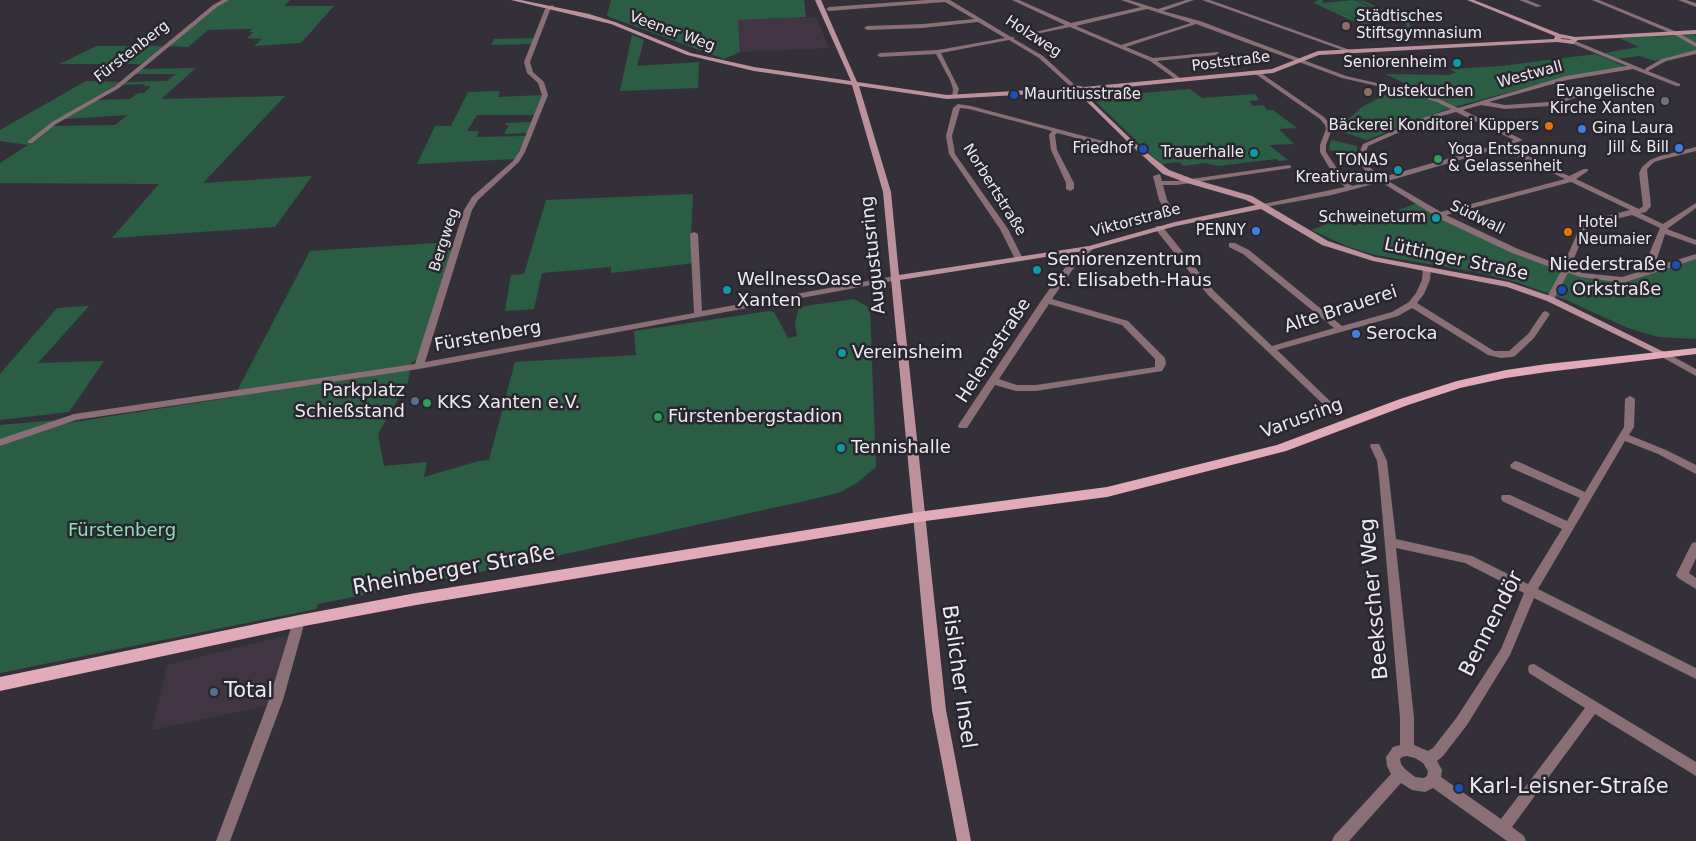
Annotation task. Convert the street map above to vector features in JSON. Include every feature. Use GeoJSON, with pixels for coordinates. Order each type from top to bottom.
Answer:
{"type":"FeatureCollection","features":[{"type":"Feature","properties":{"kind":"main road","name":"Varusring"},"geometry":{"type":"LineString","coordinates":[[918,517],[1107,492],[1281,448],[1404,402],[1457,385],[1539,369],[1696,351]]}},
{"type":"Feature","properties":{"kind":"main road","name":"Rheinberger Straße"},"geometry":{"type":"LineString","coordinates":[[0,684],[299,621],[568,573],[918,517]]}},
{"type":"Feature","properties":{"kind":"street","name":"Fürstenberg"},"geometry":{"type":"LineString","coordinates":[[30,142],[54,123],[117,87],[215,6],[226,0]]}},
{"type":"Feature","properties":{"kind":"street","name":"Veener Weg"},"geometry":{"type":"LineString","coordinates":[[514,0],[601,19],[671,48],[707,59],[754,69],[854,82]]}},
{"type":"Feature","properties":{"kind":"street","name":"Augustusring"},"geometry":{"type":"LineString","coordinates":[[818,0],[854,82],[887,192],[918,517]]}},
{"type":"Feature","properties":{"kind":"street"},"geometry":{"type":"LineString","coordinates":[[829,9],[876,3],[946,0]]}},
{"type":"Feature","properties":{"kind":"street","name":"Holzweg"},"geometry":{"type":"LineString","coordinates":[[946,0],[1041,57],[1071,89]]}},
{"type":"Feature","properties":{"kind":"street"},"geometry":{"type":"LineString","coordinates":[[1018,1],[1028,0]]}},
{"type":"Feature","properties":{"kind":"street"},"geometry":{"type":"LineString","coordinates":[[1124,0],[1198,22],[1344,77],[1414,93],[1458,108]]}},
{"type":"Feature","properties":{"kind":"street"},"geometry":{"type":"LineString","coordinates":[[1160,10],[1191,0]]}},
{"type":"Feature","properties":{"kind":"street"},"geometry":{"type":"LineString","coordinates":[[1205,0],[1347,50]]}},
{"type":"Feature","properties":{"kind":"street"},"geometry":{"type":"LineString","coordinates":[[1470,0],[1558,38],[1573,41],[1634,67],[1644,69],[1678,85]]}},
{"type":"Feature","properties":{"kind":"street"},"geometry":{"type":"LineString","coordinates":[[1522,0],[1538,6]]}},
{"type":"Feature","properties":{"kind":"street"},"geometry":{"type":"LineString","coordinates":[[1595,0],[1675,33],[1696,45]]}},
{"type":"Feature","properties":{"kind":"street"},"geometry":{"type":"LineString","coordinates":[[1681,0],[1696,5]]}},
{"type":"Feature","properties":{"kind":"street"},"geometry":{"type":"LineString","coordinates":[[1018,1],[1152,60],[1180,80]]}},
{"type":"Feature","properties":{"kind":"street","name":"Bergweg"},"geometry":{"type":"LineString","coordinates":[[419,366],[468,210],[474,199],[516,162],[522,152],[544,95],[541,82],[530,73],[527,62],[548,9],[552,7]]}},
{"type":"Feature","properties":{"kind":"street"},"geometry":{"type":"LineString","coordinates":[[1033,34],[1148,7]]}},
{"type":"Feature","properties":{"kind":"street"},"geometry":{"type":"LineString","coordinates":[[867,28],[923,26],[979,20]]}},
{"type":"Feature","properties":{"kind":"street"},"geometry":{"type":"LineString","coordinates":[[1123,46],[1198,22]]}},
{"type":"Feature","properties":{"kind":"street"},"geometry":{"type":"LineString","coordinates":[[1573,41],[1696,32]]}},
{"type":"Feature","properties":{"kind":"street"},"geometry":{"type":"LineString","coordinates":[[880,55],[938,52],[1012,38]]}},
{"type":"Feature","properties":{"kind":"street","name":"Poststraße"},"geometry":{"type":"LineString","coordinates":[[854,82],[954,97],[1071,89],[1082,91],[1273,70],[1318,53],[1558,38]]}},
{"type":"Feature","properties":{"kind":"street"},"geometry":{"type":"LineString","coordinates":[[938,52],[953,80],[956,89],[954,97]]}},
{"type":"Feature","properties":{"kind":"street"},"geometry":{"type":"LineString","coordinates":[[1644,69],[1664,60],[1696,52]]}},
{"type":"Feature","properties":{"kind":"street"},"geometry":{"type":"LineString","coordinates":[[1152,60],[1216,53]]}},
{"type":"Feature","properties":{"kind":"street","name":"Westwall"},"geometry":{"type":"LineString","coordinates":[[1382,180],[1370,172],[1363,163],[1362,154],[1365,145],[1425,119],[1458,108],[1566,78],[1634,67]]}},
{"type":"Feature","properties":{"kind":"street"},"geometry":{"type":"LineString","coordinates":[[1256,72],[1322,118],[1329,129],[1323,145],[1323,152],[1339,177],[1350,188]]}},
{"type":"Feature","properties":{"kind":"street"},"geometry":{"type":"LineString","coordinates":[[1478,103],[1505,107],[1550,104],[1597,90]]}},
{"type":"Feature","properties":{"kind":"street"},"geometry":{"type":"LineString","coordinates":[[1082,91],[1135,146],[1166,172],[1190,181],[1238,194],[1263,206]]}},
{"type":"Feature","properties":{"kind":"street","name":"Norbertstraße"},"geometry":{"type":"LineString","coordinates":[[1019,259],[1004,229],[958,166],[952,154],[949,144],[949,130],[954,111],[958,106],[975,108],[1056,130]]}},
{"type":"Feature","properties":{"kind":"street","name":"Viktorstraße"},"geometry":{"type":"LineString","coordinates":[[895,278],[1090,248],[1159,228],[1382,180],[1520,140],[1458,108]]}},
{"type":"Feature","properties":{"kind":"street"},"geometry":{"type":"LineString","coordinates":[[1070,188],[1070,183],[1054,150],[1052,135],[1056,130],[1114,146],[1135,146]]}},
{"type":"Feature","properties":{"kind":"street"},"geometry":{"type":"LineString","coordinates":[[1502,146],[1696,243]]}},
{"type":"Feature","properties":{"kind":"street"},"geometry":{"type":"LineString","coordinates":[[1550,299],[1565,271],[1582,231],[1593,222],[1647,206],[1644,168],[1652,161],[1662,157],[1696,149]]}},
{"type":"Feature","properties":{"kind":"street"},"geometry":{"type":"LineString","coordinates":[[1169,209],[1163,200],[1158,179],[1190,181],[1289,167]]}},
{"type":"Feature","properties":{"kind":"street"},"geometry":{"type":"LineString","coordinates":[[1439,215],[1571,179],[1586,170]]}},
{"type":"Feature","properties":{"kind":"street","name":"Südwall"},"geometry":{"type":"LineString","coordinates":[[1382,180],[1439,215],[1515,252],[1565,271],[1594,278],[1623,280],[1696,256]]}},
{"type":"Feature","properties":{"kind":"street"},"geometry":{"type":"LineString","coordinates":[[1652,265],[1654,252],[1663,228],[1696,205]]}},
{"type":"Feature","properties":{"kind":"street","name":"Lüttinger Straße"},"geometry":{"type":"LineString","coordinates":[[1263,206],[1306,233],[1345,251],[1382,261],[1509,285],[1550,299],[1663,354],[1696,373]]}},
{"type":"Feature","properties":{"kind":"street"},"geometry":{"type":"LineString","coordinates":[[1159,228],[1199,280],[1326,402]]}},
{"type":"Feature","properties":{"kind":"street"},"geometry":{"type":"LineString","coordinates":[[694,234],[698,315]]}},
{"type":"Feature","properties":{"kind":"street"},"geometry":{"type":"LineString","coordinates":[[1232,245],[1246,252],[1341,330]]}},
{"type":"Feature","properties":{"kind":"street","name":"Helenastraße"},"geometry":{"type":"LineString","coordinates":[[963,426],[1046,300],[1070,267],[1090,248]]}},
{"type":"Feature","properties":{"kind":"street","name":"Alte Brauerei"},"geometry":{"type":"LineString","coordinates":[[1270,349],[1395,314],[1412,304],[1424,286],[1426,269]]}},
{"type":"Feature","properties":{"kind":"street","name":"Fürstenberg"},"geometry":{"type":"LineString","coordinates":[[0,443],[74,416],[419,366],[895,278]]}},
{"type":"Feature","properties":{"kind":"street"},"geometry":{"type":"LineString","coordinates":[[994,381],[1016,388],[1036,388],[1159,370],[1162,364],[1160,358],[1125,324],[1114,319],[1046,300]]}},
{"type":"Feature","properties":{"kind":"street"},"geometry":{"type":"LineString","coordinates":[[1412,304],[1490,353],[1501,355],[1512,354],[1531,336],[1546,314]]}},
{"type":"Feature","properties":{"kind":"street","name":"Bennendör"},"geometry":{"type":"LineString","coordinates":[[1428,759],[1438,752],[1462,721],[1506,651],[1531,590],[1629,427],[1630,399]]}},
{"type":"Feature","properties":{"kind":"street"},"geometry":{"type":"LineString","coordinates":[[1624,437],[1662,452],[1696,470]]}},
{"type":"Feature","properties":{"kind":"street","name":"Beekscher Weg"},"geometry":{"type":"LineString","coordinates":[[1374,446],[1382,461],[1384,477],[1408,718],[1407,750]]}},
{"type":"Feature","properties":{"kind":"street"},"geometry":{"type":"LineString","coordinates":[[1516,465],[1587,497]]}},
{"type":"Feature","properties":{"kind":"street"},"geometry":{"type":"LineString","coordinates":[[1506,498],[1569,527]]}},
{"type":"Feature","properties":{"kind":"street","name":"Bislicher Insel"},"geometry":{"type":"LineString","coordinates":[[918,517],[939,710],[964,841]]}},
{"type":"Feature","properties":{"kind":"street"},"geometry":{"type":"LineString","coordinates":[[1390,542],[1468,559],[1696,674]]}},
{"type":"Feature","properties":{"kind":"street"},"geometry":{"type":"LineString","coordinates":[[1696,546],[1682,575],[1696,584]]}},
{"type":"Feature","properties":{"kind":"street"},"geometry":{"type":"LineString","coordinates":[[223,841],[276,700],[299,621]]}},
{"type":"Feature","properties":{"kind":"street"},"geometry":{"type":"LineString","coordinates":[[1534,669],[1696,770]]}},
{"type":"Feature","properties":{"kind":"street"},"geometry":{"type":"LineString","coordinates":[[1502,829],[1593,707]]}},
{"type":"Feature","properties":{"kind":"street"},"geometry":{"type":"LineString","coordinates":[[1407,750],[1418,752],[1428,759],[1435,770],[1434,780],[1425,785],[1412,783],[1400,774],[1394,766],[1393,757],[1398,752],[1407,750]]}},
{"type":"Feature","properties":{"kind":"street"},"geometry":{"type":"LineString","coordinates":[[1339,841],[1400,774]]}},
{"type":"Feature","properties":{"kind":"street"},"geometry":{"type":"LineString","coordinates":[[1434,780],[1519,841]]}},
{"type":"Feature","properties":{"kind":"shaded area"},"geometry":{"type":"Polygon","coordinates":[[[816,17],[829,48],[740,52],[738,20],[816,17]]]}},
{"type":"Feature","properties":{"kind":"shaded area"},"geometry":{"type":"Polygon","coordinates":[[[292,634],[270,705],[152,730],[167,665],[292,634]]]}},
{"type":"Feature","properties":{"kind":"green space"},"geometry":{"type":"Polygon","coordinates":[[[228,0],[290,0],[284,6],[334,6],[301,43],[254,46],[262,39],[247,38],[254,32],[249,32],[252,29],[240,29],[208,30],[188,47],[168,46],[217,6],[228,0]]]}},
{"type":"Feature","properties":{"kind":"green space"},"geometry":{"type":"Polygon","coordinates":[[[611,0],[804,0],[806,17],[738,20],[740,52],[724,59],[607,16],[611,0]]]}},
{"type":"Feature","properties":{"kind":"green space"},"geometry":{"type":"Polygon","coordinates":[[[1318,0],[1323,0],[1322,3],[1354,0],[1398,20],[1367,24],[1324,4],[1372,27],[1397,30],[1407,25],[1402,20],[1356,0],[1364,1],[1407,21],[1411,26],[1407,30],[1398,31],[1368,28],[1314,3],[1318,0]]]}},
{"type":"Feature","properties":{"kind":"green space"},"geometry":{"type":"Polygon","coordinates":[[[632,35],[644,40],[637,66],[699,62],[698,88],[620,91],[632,35]]]}},
{"type":"Feature","properties":{"kind":"green space"},"geometry":{"type":"Polygon","coordinates":[[[1696,35],[1696,52],[1655,61],[1639,56],[1618,59],[1604,53],[1639,47],[1619,38],[1696,35]]]}},
{"type":"Feature","properties":{"kind":"green space"},"geometry":{"type":"Polygon","coordinates":[[[534,38],[532,44],[491,45],[494,39],[534,38]]]}},
{"type":"Feature","properties":{"kind":"green space"},"geometry":{"type":"Polygon","coordinates":[[[97,46],[163,46],[141,64],[59,64],[97,46]]]}},
{"type":"Feature","properties":{"kind":"green space"},"geometry":{"type":"Polygon","coordinates":[[[1596,54],[1626,67],[1565,77],[1447,109],[1367,140],[1336,130],[1362,107],[1387,94],[1407,89],[1402,82],[1385,74],[1448,75],[1456,73],[1450,69],[1501,66],[1596,54]]]}},
{"type":"Feature","properties":{"kind":"green space"},"geometry":{"type":"Polygon","coordinates":[[[196,68],[161,99],[285,96],[203,183],[312,176],[275,227],[112,238],[159,184],[0,183],[0,163],[28,145],[0,141],[0,130],[86,81],[120,82],[48,126],[115,125],[128,115],[64,119],[96,100],[130,99],[138,93],[144,93],[151,86],[144,86],[145,84],[121,85],[125,82],[167,81],[176,74],[135,74],[141,69],[196,68]]]}},
{"type":"Feature","properties":{"kind":"green space"},"geometry":{"type":"Polygon","coordinates":[[[1190,89],[1202,98],[1255,94],[1259,100],[1249,101],[1253,106],[1263,105],[1267,110],[1273,110],[1297,128],[1279,129],[1294,144],[1269,145],[1288,160],[1279,161],[1276,159],[1218,166],[1206,163],[1183,166],[1179,162],[1162,164],[1091,97],[1190,89]]]}},
{"type":"Feature","properties":{"kind":"green space"},"geometry":{"type":"Polygon","coordinates":[[[500,91],[498,97],[542,95],[534,115],[477,115],[467,131],[479,131],[477,137],[526,136],[515,159],[417,164],[435,126],[451,126],[468,92],[500,91]]]}},
{"type":"Feature","properties":{"kind":"green space"},"geometry":{"type":"Polygon","coordinates":[[[531,122],[527,133],[504,134],[509,125],[505,125],[506,123],[531,122]]]}},
{"type":"Feature","properties":{"kind":"green space"},"geometry":{"type":"Polygon","coordinates":[[[1331,140],[1357,146],[1357,154],[1329,150],[1331,140]]]}},
{"type":"Feature","properties":{"kind":"green space"},"geometry":{"type":"Polygon","coordinates":[[[693,194],[691,236],[694,263],[611,273],[611,267],[542,273],[534,309],[505,311],[511,275],[524,274],[546,200],[693,194]]]}},
{"type":"Feature","properties":{"kind":"green space"},"geometry":{"type":"Polygon","coordinates":[[[1418,203],[1565,271],[1623,280],[1696,258],[1696,339],[1658,337],[1628,328],[1566,300],[1516,282],[1476,272],[1376,255],[1349,247],[1311,230],[1343,218],[1354,226],[1418,203]]]}},
{"type":"Feature","properties":{"kind":"green space"},"geometry":{"type":"Polygon","coordinates":[[[454,242],[417,359],[411,363],[408,382],[378,434],[384,466],[427,462],[424,477],[479,461],[489,460],[515,362],[636,355],[634,331],[770,311],[774,312],[788,338],[797,336],[795,323],[799,307],[854,299],[870,308],[876,467],[858,482],[841,492],[818,498],[516,565],[318,604],[316,609],[0,673],[0,445],[55,425],[234,397],[310,251],[454,242]]]}},
{"type":"Feature","properties":{"kind":"green space"},"geometry":{"type":"Polygon","coordinates":[[[89,306],[38,363],[104,361],[69,412],[0,420],[0,374],[57,308],[89,306]]]}},
{"type":"Feature","properties":{"kind":"green space"},"geometry":{"type":"Polygon","coordinates":[[[56,421],[0,440],[0,425],[56,421]]]}},
{"type":"Feature","properties":{"kind":"place","name":"Städtisches Stiftsgymnasium"},"geometry":{"type":"Point","coordinates":[1346,26]}},
{"type":"Feature","properties":{"kind":"place","name":"Seniorenheim"},"geometry":{"type":"Point","coordinates":[1457,63]}},
{"type":"Feature","properties":{"kind":"place","name":"Pustekuchen"},"geometry":{"type":"Point","coordinates":[1368,92]}},
{"type":"Feature","properties":{"kind":"place","name":"Mauritiusstraße"},"geometry":{"type":"Point","coordinates":[1014,95]}},
{"type":"Feature","properties":{"kind":"place","name":"Evangelische Kirche Xanten"},"geometry":{"type":"Point","coordinates":[1665,101]}},
{"type":"Feature","properties":{"kind":"place","name":"Bäckerei Konditorei Küppers"},"geometry":{"type":"Point","coordinates":[1549,126]}},
{"type":"Feature","properties":{"kind":"place","name":"Gina Laura"},"geometry":{"type":"Point","coordinates":[1582,129]}},
{"type":"Feature","properties":{"kind":"place","name":"Jill & Bill"},"geometry":{"type":"Point","coordinates":[1679,148]}},
{"type":"Feature","properties":{"kind":"place","name":"Friedhof"},"geometry":{"type":"Point","coordinates":[1143,149]}},
{"type":"Feature","properties":{"kind":"place","name":"Trauerhalle"},"geometry":{"type":"Point","coordinates":[1254,153]}},
{"type":"Feature","properties":{"kind":"place","name":"Yoga Entspannung & Gelassenheit"},"geometry":{"type":"Point","coordinates":[1438,159]}},
{"type":"Feature","properties":{"kind":"place","name":"TONAS Kreativraum"},"geometry":{"type":"Point","coordinates":[1398,170]}},
{"type":"Feature","properties":{"kind":"place","name":"Schweineturm"},"geometry":{"type":"Point","coordinates":[1436,218]}},
{"type":"Feature","properties":{"kind":"place","name":"PENNY"},"geometry":{"type":"Point","coordinates":[1256,231]}},
{"type":"Feature","properties":{"kind":"place","name":"Hotel Neumaier"},"geometry":{"type":"Point","coordinates":[1568,232]}},
{"type":"Feature","properties":{"kind":"place","name":"Niederstraße"},"geometry":{"type":"Point","coordinates":[1676,265]}},
{"type":"Feature","properties":{"kind":"place","name":"Seniorenzentrum St. Elisabeth-Haus"},"geometry":{"type":"Point","coordinates":[1037,270]}},
{"type":"Feature","properties":{"kind":"place","name":"WellnessOase Xanten"},"geometry":{"type":"Point","coordinates":[727,290]}},
{"type":"Feature","properties":{"kind":"place","name":"Orkstraße"},"geometry":{"type":"Point","coordinates":[1562,290]}},
{"type":"Feature","properties":{"kind":"place","name":"Serocka"},"geometry":{"type":"Point","coordinates":[1356,334]}},
{"type":"Feature","properties":{"kind":"place","name":"Vereinsheim"},"geometry":{"type":"Point","coordinates":[842,353]}},
{"type":"Feature","properties":{"kind":"place","name":"Parkplatz Schießstand"},"geometry":{"type":"Point","coordinates":[415,401]}},
{"type":"Feature","properties":{"kind":"place","name":"KKS Xanten e.V."},"geometry":{"type":"Point","coordinates":[427,403]}},
{"type":"Feature","properties":{"kind":"place","name":"Fürstenbergstadion"},"geometry":{"type":"Point","coordinates":[658,417]}},
{"type":"Feature","properties":{"kind":"place","name":"Tennishalle"},"geometry":{"type":"Point","coordinates":[841,448]}},
{"type":"Feature","properties":{"kind":"place","name":"Total"},"geometry":{"type":"Point","coordinates":[214,692]}},
{"type":"Feature","properties":{"kind":"place","name":"Karl-Leisner-Straße"},"geometry":{"type":"Point","coordinates":[1459,788]}}]}
